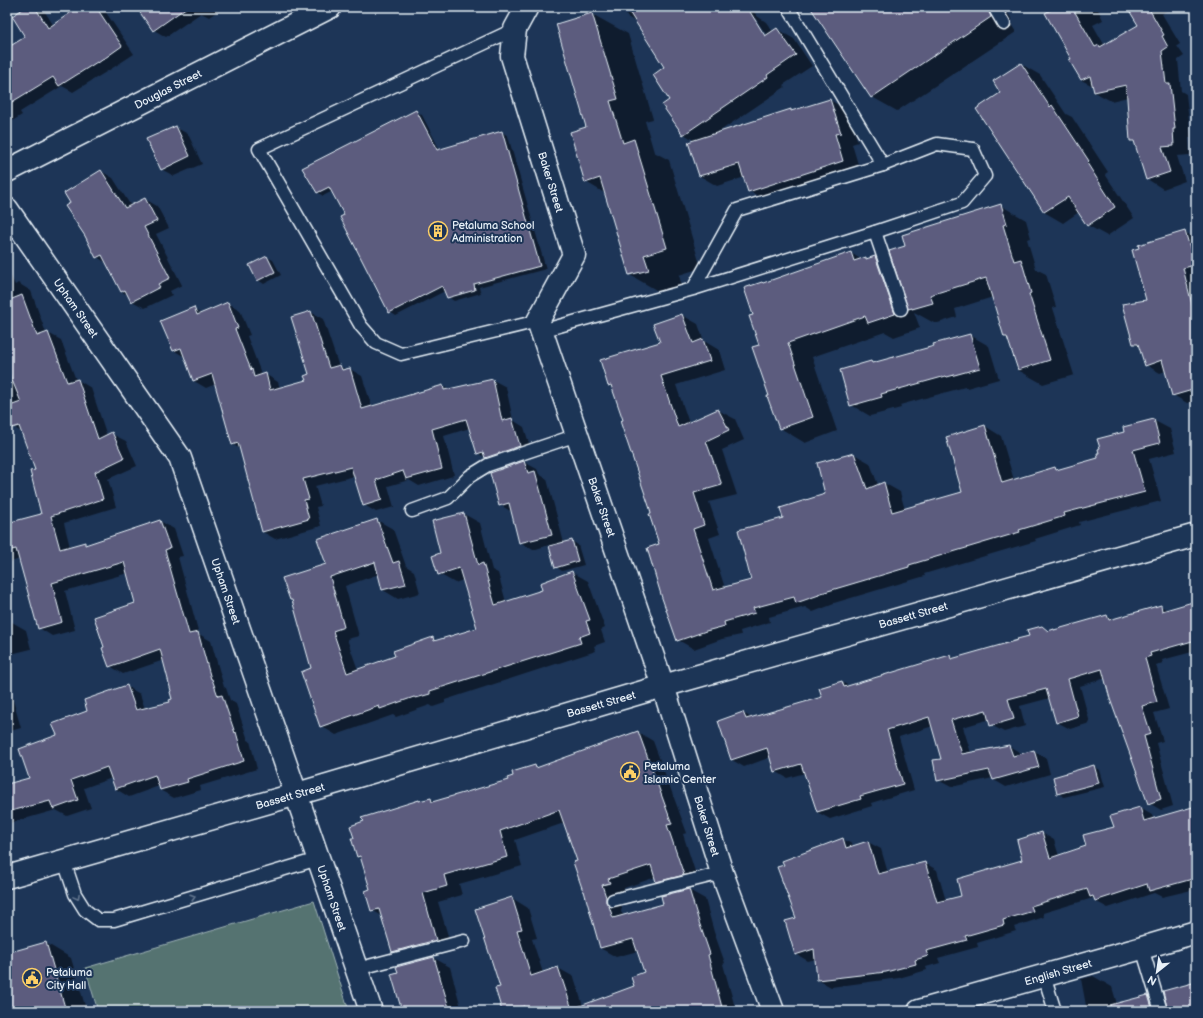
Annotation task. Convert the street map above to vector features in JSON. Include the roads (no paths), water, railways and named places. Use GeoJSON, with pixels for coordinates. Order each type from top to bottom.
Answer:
{"type":"FeatureCollection","features":[{"type":"Feature","properties":{"kind":"street","name":"Douglas Street"},"geometry":{"type":"LineString","coordinates":[[7,172],[330,7]]}},
{"type":"Feature","properties":{"kind":"street","name":"Baker Street"},"geometry":{"type":"LineString","coordinates":[[527,7],[515,29],[512,56],[574,255],[539,326],[663,686],[722,873],[773,1011]]}},
{"type":"Feature","properties":{"kind":"street","name":"Upham Street"},"geometry":{"type":"LineString","coordinates":[[7,209],[180,458],[371,1011]]}},
{"type":"Feature","properties":{"kind":"street","name":"Bassett Street"},"geometry":{"type":"LineString","coordinates":[[7,877],[297,794],[663,686],[1196,535]]}},
{"type":"Feature","properties":{"kind":"street","name":"English Street"},"geometry":{"type":"LineString","coordinates":[[919,1011],[1196,932]]}},
{"type":"Feature","properties":{"kind":"lane"},"geometry":{"type":"LineString","coordinates":[[788,7],[883,165]]}},
{"type":"Feature","properties":{"kind":"lane"},"geometry":{"type":"LineString","coordinates":[[994,7],[1004,24]]}},
{"type":"Feature","properties":{"kind":"lane"},"geometry":{"type":"LineString","coordinates":[[515,29],[259,149],[361,326],[376,343],[401,354],[539,326],[693,289],[962,203],[986,176],[973,149],[937,144],[883,165],[736,210],[693,289]]}},
{"type":"Feature","properties":{"kind":"lane"},"geometry":{"type":"LineString","coordinates":[[875,232],[901,309]]}},
{"type":"Feature","properties":{"kind":"lane"},"geometry":{"type":"LineString","coordinates":[[412,511],[448,498],[470,476],[488,465],[577,435]]}},
{"type":"Feature","properties":{"kind":"lane"},"geometry":{"type":"LineString","coordinates":[[64,861],[75,894],[84,910],[98,920],[114,920],[318,859]]}},
{"type":"Feature","properties":{"kind":"lane"},"geometry":{"type":"LineString","coordinates":[[613,900],[722,873]]}},
{"type":"Feature","properties":{"kind":"lane"},"geometry":{"type":"LineString","coordinates":[[357,969],[464,941]]}},
{"type":"Feature","properties":{"kind":"lane"},"geometry":{"type":"LineString","coordinates":[[1142,948],[1161,1011]]}},
{"type":"Feature","properties":{"kind":"lane"},"geometry":{"type":"LineString","coordinates":[[1044,976],[1055,1011]]}},
{"type":"Feature","properties":{"kind":"place","name":"Petaluma School Administration"},"geometry":{"type":"Point","coordinates":[438,231]}},
{"type":"Feature","properties":{"kind":"place","name":"Petaluma Islamic Center"},"geometry":{"type":"Point","coordinates":[630,772]}},
{"type":"Feature","properties":{"kind":"place","name":"Petaluma City Hall"},"geometry":{"type":"Point","coordinates":[32,978]}}]}
